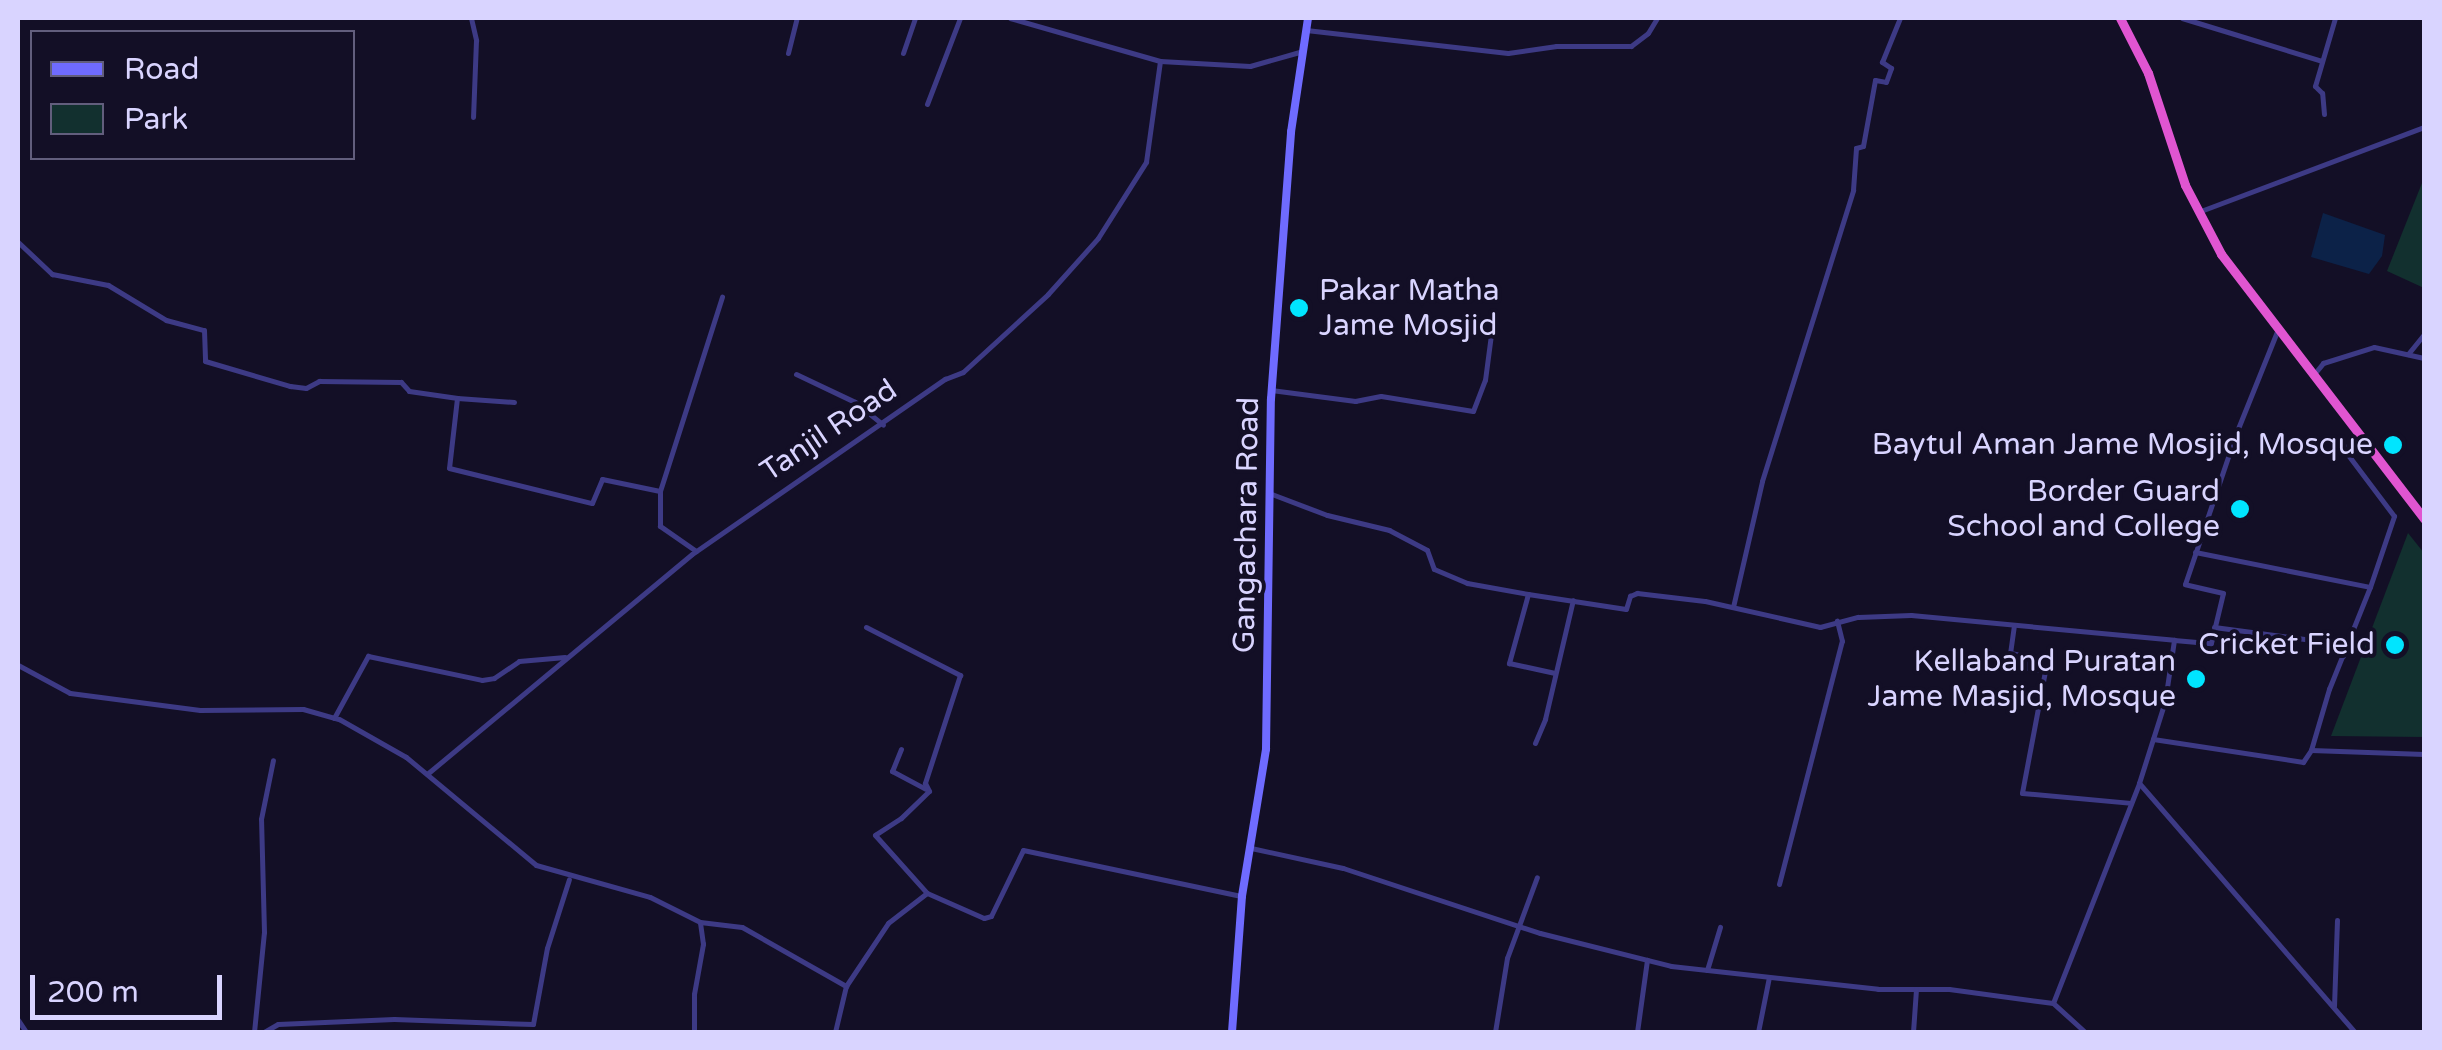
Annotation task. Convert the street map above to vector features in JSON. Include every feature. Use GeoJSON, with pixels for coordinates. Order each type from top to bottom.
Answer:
{"type":"FeatureCollection","features":[{"type":"Feature","properties":{"kind":"highway"},"geometry":{"type":"LineString","coordinates":[[2120,18],[2148,74],[2198,212],[2221,254],[2424,520]]}},
{"type":"Feature","properties":{"kind":"main road","name":"Gangachara Road"},"geometry":{"type":"LineString","coordinates":[[1232,1032],[1242,896],[1266,749],[1272,390],[1286,186],[1308,18]]}},
{"type":"Feature","properties":{"kind":"street"},"geometry":{"type":"LineString","coordinates":[[471,18],[476,40],[473,117]]}},
{"type":"Feature","properties":{"kind":"street"},"geometry":{"type":"LineString","coordinates":[[788,53],[796,18]]}},
{"type":"Feature","properties":{"kind":"street"},"geometry":{"type":"LineString","coordinates":[[903,53],[915,18]]}},
{"type":"Feature","properties":{"kind":"street"},"geometry":{"type":"LineString","coordinates":[[927,104],[960,18]]}},
{"type":"Feature","properties":{"kind":"street"},"geometry":{"type":"LineString","coordinates":[[1010,18],[1160,61],[1250,66],[1303,51]]}},
{"type":"Feature","properties":{"kind":"street"},"geometry":{"type":"LineString","coordinates":[[1306,30],[1508,53],[1556,46],[1632,46],[1648,33],[1657,18]]}},
{"type":"Feature","properties":{"kind":"street"},"geometry":{"type":"LineString","coordinates":[[1733,607],[1762,480],[1854,190],[1856,148],[1864,146],[1875,80],[1886,82],[1891,68],[1882,62],[1900,18]]}},
{"type":"Feature","properties":{"kind":"street"},"geometry":{"type":"LineString","coordinates":[[2182,18],[2322,61]]}},
{"type":"Feature","properties":{"kind":"street"},"geometry":{"type":"LineString","coordinates":[[2324,114],[2322,93],[2315,86],[2335,18]]}},
{"type":"Feature","properties":{"kind":"street","name":"Tanjil Road"},"geometry":{"type":"LineString","coordinates":[[427,774],[696,551],[786,485],[883,425],[945,379],[963,372],[1048,294],[1098,238],[1146,162],[1160,61]]}},
{"type":"Feature","properties":{"kind":"street"},"geometry":{"type":"LineString","coordinates":[[2198,212],[2424,127]]}},
{"type":"Feature","properties":{"kind":"street"},"geometry":{"type":"LineString","coordinates":[[18,242],[52,274],[108,285],[166,320],[204,330],[205,361],[290,386],[306,388],[319,381],[400,382],[410,391],[514,402]]}},
{"type":"Feature","properties":{"kind":"street"},"geometry":{"type":"LineString","coordinates":[[696,551],[660,526],[660,491],[722,297]]}},
{"type":"Feature","properties":{"kind":"street"},"geometry":{"type":"LineString","coordinates":[[1272,390],[1355,401],[1382,396],[1474,412],[1485,380],[1493,318]]}},
{"type":"Feature","properties":{"kind":"street"},"geometry":{"type":"LineString","coordinates":[[1269,493],[1327,515],[1389,530],[1427,550],[1434,569],[1468,583],[1528,594],[1626,609],[1630,596],[1637,593],[1733,607],[1820,627],[1837,621],[1911,614],[2210,644],[2222,593],[2186,584],[2278,329]]}},
{"type":"Feature","properties":{"kind":"street"},"geometry":{"type":"LineString","coordinates":[[2408,354],[2424,334]]}},
{"type":"Feature","properties":{"kind":"street"},"geometry":{"type":"LineString","coordinates":[[2313,375],[2323,363],[2374,347],[2424,358]]}},
{"type":"Feature","properties":{"kind":"street"},"geometry":{"type":"LineString","coordinates":[[796,374],[856,402],[883,425]]}},
{"type":"Feature","properties":{"kind":"street"},"geometry":{"type":"LineString","coordinates":[[457,398],[449,468],[592,503],[602,479],[660,491]]}},
{"type":"Feature","properties":{"kind":"street"},"geometry":{"type":"LineString","coordinates":[[2153,739],[2285,762],[2302,762],[2311,750],[2394,516],[2348,456],[2346,448],[2361,438]]}},
{"type":"Feature","properties":{"kind":"street"},"geometry":{"type":"LineString","coordinates":[[2195,552],[2370,588]]}},
{"type":"Feature","properties":{"kind":"street"},"geometry":{"type":"LineString","coordinates":[[1528,594],[1509,663],[1556,673]]}},
{"type":"Feature","properties":{"kind":"street"},"geometry":{"type":"LineString","coordinates":[[1535,743],[1573,600]]}},
{"type":"Feature","properties":{"kind":"street"},"geometry":{"type":"LineString","coordinates":[[1779,884],[1842,641],[1837,621]]}},
{"type":"Feature","properties":{"kind":"street"},"geometry":{"type":"LineString","coordinates":[[2014,624],[2010,653],[2027,656],[2025,668],[2045,671],[2022,793],[2132,803]]}},
{"type":"Feature","properties":{"kind":"street"},"geometry":{"type":"LineString","coordinates":[[866,627],[960,675],[925,783],[928,790]]}},
{"type":"Feature","properties":{"kind":"street"},"geometry":{"type":"LineString","coordinates":[[2214,627],[2312,640],[2343,656]]}},
{"type":"Feature","properties":{"kind":"street"},"geometry":{"type":"LineString","coordinates":[[2053,1003],[2132,803],[2165,701],[2174,640]]}},
{"type":"Feature","properties":{"kind":"street"},"geometry":{"type":"LineString","coordinates":[[334,718],[368,656],[482,680],[494,678],[519,662],[568,657]]}},
{"type":"Feature","properties":{"kind":"street"},"geometry":{"type":"LineString","coordinates":[[18,665],[70,693],[215,711],[303,709],[334,718],[376,739],[427,774],[536,865],[650,897],[700,922],[742,927],[846,986]]}},
{"type":"Feature","properties":{"kind":"street"},"geometry":{"type":"LineString","coordinates":[[901,749],[892,771],[928,790]]}},
{"type":"Feature","properties":{"kind":"street"},"geometry":{"type":"LineString","coordinates":[[2311,750],[2424,754]]}},
{"type":"Feature","properties":{"kind":"street"},"geometry":{"type":"LineString","coordinates":[[254,1032],[264,932],[261,819],[273,760]]}},
{"type":"Feature","properties":{"kind":"street"},"geometry":{"type":"LineString","coordinates":[[2138,784],[2355,1032]]}},
{"type":"Feature","properties":{"kind":"street"},"geometry":{"type":"LineString","coordinates":[[928,790],[901,818],[875,834],[927,893],[984,918],[991,916],[1020,854],[1029,850],[1242,896]]}},
{"type":"Feature","properties":{"kind":"street"},"geometry":{"type":"LineString","coordinates":[[1251,848],[1344,868],[1519,926],[1647,960],[1707,970],[2053,1003],[2085,1032]]}},
{"type":"Feature","properties":{"kind":"street"},"geometry":{"type":"LineString","coordinates":[[264,1032],[278,1024],[394,1019],[533,1024],[547,948],[570,877]]}},
{"type":"Feature","properties":{"kind":"street"},"geometry":{"type":"LineString","coordinates":[[1494,1032],[1507,958],[1537,877]]}},
{"type":"Feature","properties":{"kind":"street"},"geometry":{"type":"LineString","coordinates":[[835,1032],[846,986],[888,922],[927,893]]}},
{"type":"Feature","properties":{"kind":"street"},"geometry":{"type":"LineString","coordinates":[[2334,1009],[2337,920]]}},
{"type":"Feature","properties":{"kind":"street"},"geometry":{"type":"LineString","coordinates":[[694,1032],[694,994],[703,944],[700,922]]}},
{"type":"Feature","properties":{"kind":"street"},"geometry":{"type":"LineString","coordinates":[[1707,970],[1720,927]]}},
{"type":"Feature","properties":{"kind":"street"},"geometry":{"type":"LineString","coordinates":[[1637,1032],[1647,960]]}},
{"type":"Feature","properties":{"kind":"street"},"geometry":{"type":"LineString","coordinates":[[1758,1032],[1769,976]]}},
{"type":"Feature","properties":{"kind":"street"},"geometry":{"type":"LineString","coordinates":[[1914,1032],[1916,989]]}},
{"type":"Feature","properties":{"kind":"street"},"geometry":{"type":"LineString","coordinates":[[18,1020],[26,1032]]}},
{"type":"Feature","properties":{"kind":"green space"},"geometry":{"type":"Polygon","coordinates":[[[2424,178],[2424,288],[2387,271],[2424,178]]]}},
{"type":"Feature","properties":{"kind":"green space","name":"Cricket Field"},"geometry":{"type":"Polygon","coordinates":[[[2408,533],[2424,553],[2424,737],[2331,736],[2408,533]]]}},
{"type":"Feature","properties":{"kind":"water"},"geometry":{"type":"Polygon","coordinates":[[[2323,213],[2385,235],[2382,256],[2369,274],[2311,257],[2323,213]]]}},
{"type":"Feature","properties":{"kind":"place","name":"Pakar Matha Jame Mosjid"},"geometry":{"type":"Point","coordinates":[1299,308]}},
{"type":"Feature","properties":{"kind":"place","name":"Baytul Aman Jame Mosjid, Mosque"},"geometry":{"type":"Point","coordinates":[2393,445]}},
{"type":"Feature","properties":{"kind":"place","name":"Border Guard School and College"},"geometry":{"type":"Point","coordinates":[2240,509]}},
{"type":"Feature","properties":{"kind":"place","name":"Cricket Field"},"geometry":{"type":"Point","coordinates":[2395,645]}},
{"type":"Feature","properties":{"kind":"place","name":"Kellaband Puratan Jame Masjid, Mosque"},"geometry":{"type":"Point","coordinates":[2196,679]}}]}
